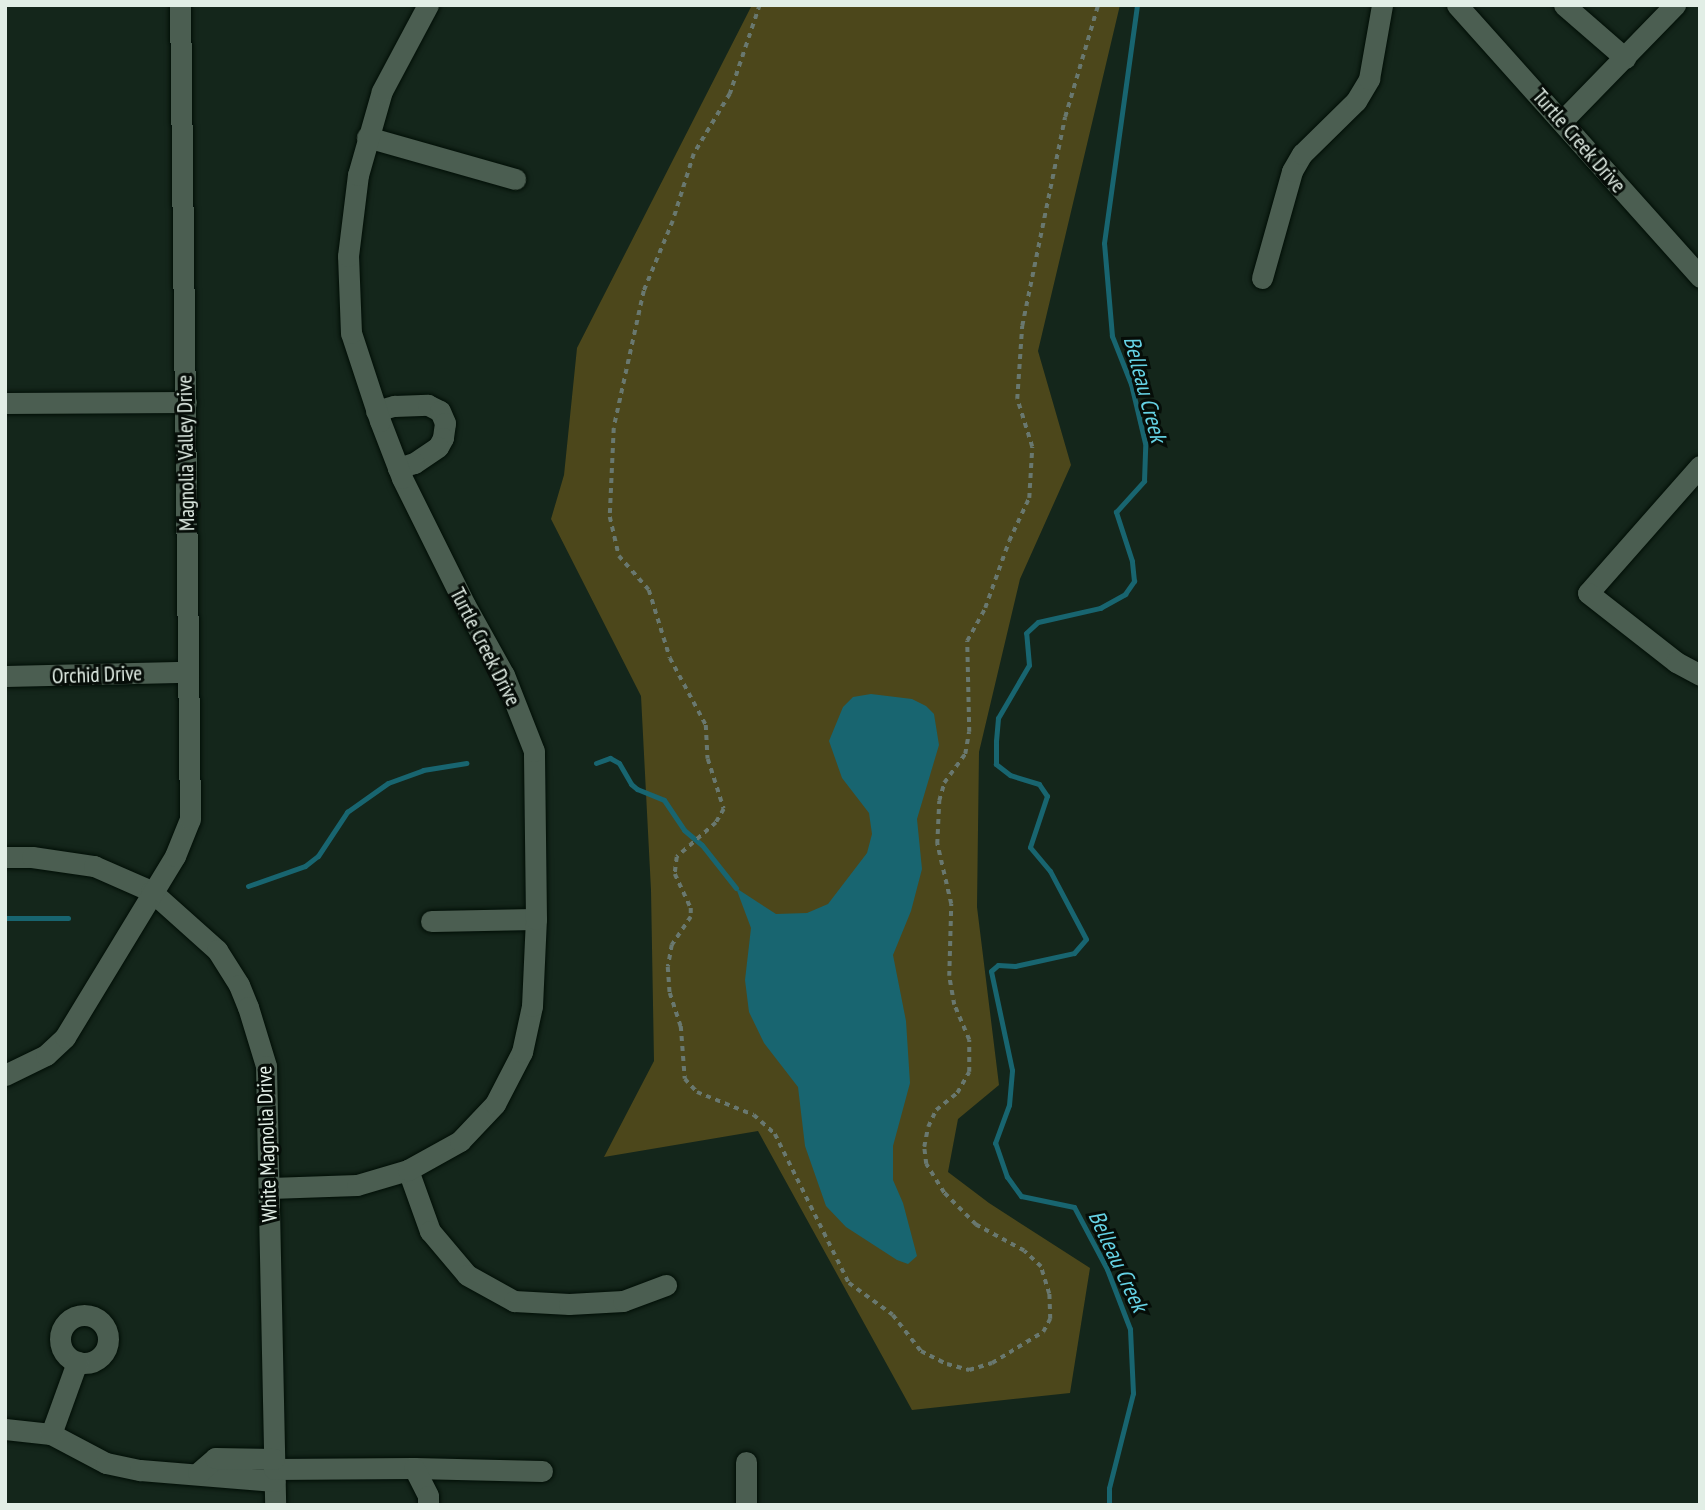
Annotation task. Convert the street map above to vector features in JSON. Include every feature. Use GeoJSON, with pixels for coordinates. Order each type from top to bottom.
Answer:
{"type":"FeatureCollection","features":[{"type":"Feature","properties":{"kind":"street","name":"Magnolia Valley Drive"},"geometry":{"type":"LineString","coordinates":[[5,1075],[46,1055],[65,1037],[151,891],[175,856],[190,819],[180,5]]}},
{"type":"Feature","properties":{"kind":"street","name":"Turtle Creek Drive"},"geometry":{"type":"LineString","coordinates":[[270,1188],[357,1185],[408,1170],[460,1141],[495,1104],[517,1062],[532,1006],[536,919],[534,751],[504,676],[465,606],[398,468],[351,333],[348,256],[358,175],[382,91],[428,5]]}},
{"type":"Feature","properties":{"kind":"street"},"geometry":{"type":"LineString","coordinates":[[1262,278],[1292,171],[1302,154],[1356,101],[1369,79],[1382,5]]}},
{"type":"Feature","properties":{"kind":"street","name":"Turtle Creek Drive"},"geometry":{"type":"LineString","coordinates":[[1457,5],[1563,120],[1640,212],[1700,277]]}},
{"type":"Feature","properties":{"kind":"street"},"geometry":{"type":"LineString","coordinates":[[1564,5],[1625,58]]}},
{"type":"Feature","properties":{"kind":"street"},"geometry":{"type":"LineString","coordinates":[[1563,120],[1675,5]]}},
{"type":"Feature","properties":{"kind":"street"},"geometry":{"type":"LineString","coordinates":[[367,137],[515,179]]}},
{"type":"Feature","properties":{"kind":"street"},"geometry":{"type":"LineString","coordinates":[[5,403],[186,402]]}},
{"type":"Feature","properties":{"kind":"street"},"geometry":{"type":"LineString","coordinates":[[376,411],[394,406],[428,405],[440,411],[445,423],[443,438],[438,447],[414,463],[398,468]]}},
{"type":"Feature","properties":{"kind":"street"},"geometry":{"type":"LineString","coordinates":[[1700,466],[1588,593],[1676,662],[1700,675]]}},
{"type":"Feature","properties":{"kind":"street","name":"Orchid Drive"},"geometry":{"type":"LineString","coordinates":[[5,676],[188,672]]}},
{"type":"Feature","properties":{"kind":"street","name":"White Magnolia Drive"},"geometry":{"type":"LineString","coordinates":[[5,857],[32,857],[94,866],[151,891],[216,950],[239,985],[266,1066],[275,1505]]}},
{"type":"Feature","properties":{"kind":"street"},"geometry":{"type":"LineString","coordinates":[[431,921],[536,919]]}},
{"type":"Feature","properties":{"kind":"street"},"geometry":{"type":"LineString","coordinates":[[408,1170],[430,1231],[467,1275],[514,1301],[569,1304],[623,1301],[666,1285]]}},
{"type":"Feature","properties":{"kind":"street"},"geometry":{"type":"LineString","coordinates":[[51,1434],[77,1362]]}},
{"type":"Feature","properties":{"kind":"street"},"geometry":{"type":"LineString","coordinates":[[5,1429],[51,1434],[106,1463],[140,1470],[198,1473],[215,1458],[274,1470],[414,1468],[542,1471]]}},
{"type":"Feature","properties":{"kind":"street"},"geometry":{"type":"LineString","coordinates":[[746,1462],[746,1505]]}},
{"type":"Feature","properties":{"kind":"street"},"geometry":{"type":"LineString","coordinates":[[414,1468],[428,1496],[428,1505]]}},
{"type":"Feature","properties":{"kind":"path"},"geometry":{"type":"LineString","coordinates":[[760,5],[730,94],[694,154],[673,221],[644,292],[614,428],[610,517],[619,556],[649,590],[657,605],[670,658],[706,725],[708,759],[724,809],[716,823],[677,858],[674,874],[691,916],[672,945],[668,967],[670,993],[681,1026],[685,1079],[697,1092],[754,1115],[775,1134],[849,1283],[893,1315],[921,1351],[969,1370],[992,1363],[1043,1332],[1050,1319],[1050,1307],[1041,1267],[1024,1251],[976,1225],[944,1193],[926,1164],[924,1147],[928,1127],[936,1110],[957,1093],[969,1072],[969,1040],[954,1004],[949,976],[951,904],[937,844],[939,801],[944,783],[965,754],[969,732],[967,641],[985,608],[1009,541],[1029,498],[1032,447],[1017,399],[1022,326],[1066,117],[1098,5]]}},
{"type":"Feature","properties":{"kind":"shaded area"},"geometry":{"type":"Polygon","coordinates":[[[752,5],[1120,5],[1038,351],[1071,465],[1020,579],[979,752],[977,907],[999,1085],[958,1119],[948,1172],[989,1203],[1090,1268],[1070,1393],[912,1410],[758,1131],[604,1157],[654,1061],[651,890],[641,696],[551,519],[564,475],[577,348],[752,5]]]}},
{"type":"Feature","properties":{"kind":"water"},"geometry":{"type":"Polygon","coordinates":[[[871,694],[912,699],[926,706],[934,714],[939,745],[917,819],[922,869],[911,911],[893,955],[906,1021],[910,1083],[893,1146],[893,1180],[903,1203],[917,1256],[908,1264],[897,1260],[846,1227],[826,1206],[805,1146],[798,1087],[764,1043],[749,1012],[745,980],[751,928],[736,888],[776,914],[807,913],[828,904],[867,853],[872,834],[869,813],[842,778],[829,741],[843,707],[853,697],[871,694]]]}},
{"type":"Feature","properties":{"kind":"waterway","name":"Belleau Creek"},"geometry":{"type":"LineString","coordinates":[[1109,1505],[1109,1488],[1133,1393],[1130,1329],[1107,1269],[1074,1207],[1021,1196],[1007,1177],[995,1143],[1009,1105],[1012,1070],[991,971],[998,965],[1015,966],[1074,953],[1086,939],[1050,871],[1030,847],[1047,796],[1039,784],[1010,775],[996,764],[996,741],[998,718],[1029,665],[1026,633],[1038,622],[1100,608],[1125,594],[1134,581],[1132,561],[1116,512],[1144,481],[1145,443],[1131,384],[1112,336],[1104,243],[1137,5]]}},
{"type":"Feature","properties":{"kind":"waterway"},"geometry":{"type":"LineString","coordinates":[[596,763],[610,758],[619,763],[637,789],[664,800],[684,830],[702,845],[736,888]]}},
{"type":"Feature","properties":{"kind":"waterway"},"geometry":{"type":"LineString","coordinates":[[248,886],[305,866],[318,856],[347,812],[388,783],[423,770],[466,763]]}},
{"type":"Feature","properties":{"kind":"waterway"},"geometry":{"type":"LineString","coordinates":[[5,918],[68,918]]}}]}
